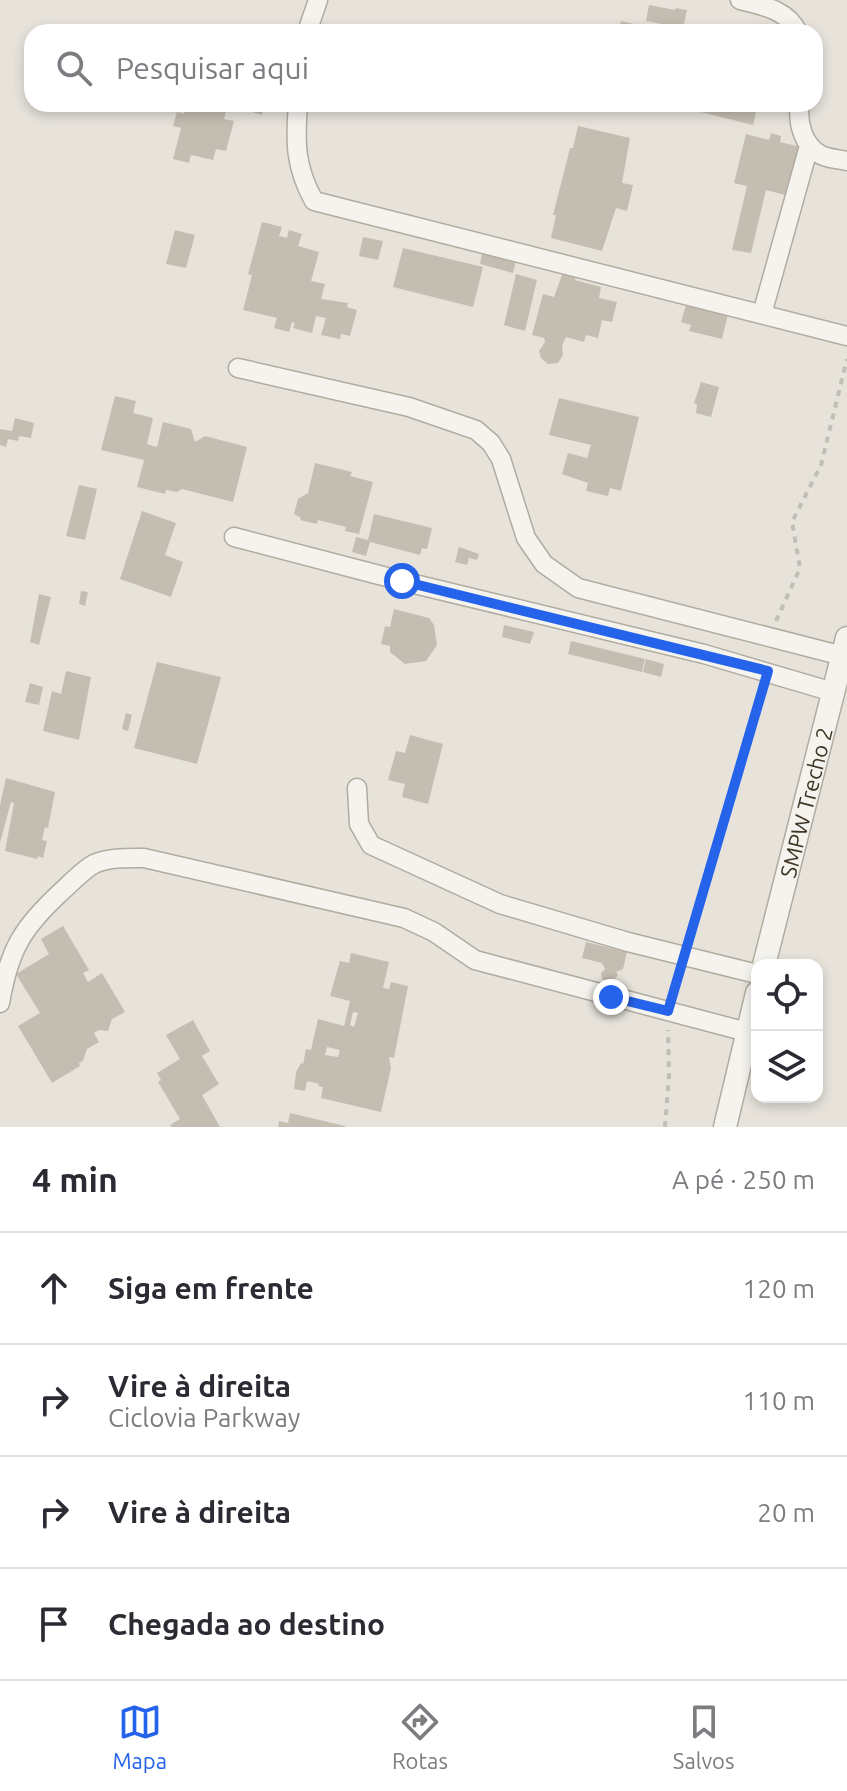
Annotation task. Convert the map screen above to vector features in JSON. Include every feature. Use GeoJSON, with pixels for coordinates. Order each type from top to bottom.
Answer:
{"type":"FeatureCollection","features":[{"type":"Feature","properties":{"kind":"street"},"geometry":{"type":"LineString","coordinates":[[310,24],[318,0]]}},
{"type":"Feature","properties":{"kind":"street"},"geometry":{"type":"LineString","coordinates":[[740,0],[772,8],[794,24]]}},
{"type":"Feature","properties":{"kind":"street"},"geometry":{"type":"LineString","coordinates":[[297,112],[295,143],[302,180],[314,201],[847,336]]}},
{"type":"Feature","properties":{"kind":"street"},"geometry":{"type":"LineString","coordinates":[[801,112],[802,132],[809,146],[822,155],[847,161]]}},
{"type":"Feature","properties":{"kind":"street"},"geometry":{"type":"LineString","coordinates":[[762,314],[809,146]]}},
{"type":"Feature","properties":{"kind":"street"},"geometry":{"type":"LineString","coordinates":[[238,368],[409,407],[476,430],[491,443],[501,459],[526,538],[544,564],[578,588],[768,638],[845,647]]}},
{"type":"Feature","properties":{"kind":"street"},"geometry":{"type":"LineString","coordinates":[[234,537],[768,671],[833,692]]}},
{"type":"Feature","properties":{"kind":"street","name":"SMPW Trecho 2"},"geometry":{"type":"LineString","coordinates":[[766,959],[845,647]]}},
{"type":"Feature","properties":{"kind":"street"},"geometry":{"type":"LineString","coordinates":[[357,788],[359,824],[371,845],[500,904],[628,942],[751,973]]}},
{"type":"Feature","properties":{"kind":"street"},"geometry":{"type":"LineString","coordinates":[[0,1003],[5,973],[21,933],[40,911],[94,864],[116,858],[144,858],[404,918],[434,932],[475,960],[747,1032]]}},
{"type":"Feature","properties":{"kind":"street"},"geometry":{"type":"LineString","coordinates":[[725,1127],[751,1016]]}},
{"type":"Feature","properties":{"kind":"path"},"geometry":{"type":"LineString","coordinates":[[768,638],[800,568],[792,522],[821,465],[847,359]]}},
{"type":"Feature","properties":{"kind":"path"},"geometry":{"type":"LineString","coordinates":[[687,942],[768,671]]}},
{"type":"Feature","properties":{"kind":"path"},"geometry":{"type":"LineString","coordinates":[[665,1127],[669,1075],[668,1011],[682,957]]}},
{"type":"Feature","properties":{"kind":"building"},"geometry":{"type":"Polygon","coordinates":[[[649,5],[687,10],[684,24],[646,21],[649,5]]]}},
{"type":"Feature","properties":{"kind":"building"},"geometry":{"type":"Polygon","coordinates":[[[177,112],[226,112],[224,119],[234,121],[226,151],[216,149],[213,160],[191,155],[189,163],[173,159],[181,128],[173,126],[177,112]]]}},
{"type":"Feature","properties":{"kind":"building"},"geometry":{"type":"Polygon","coordinates":[[[701,112],[756,112],[753,125],[701,112]]]}},
{"type":"Feature","properties":{"kind":"building"},"geometry":{"type":"Polygon","coordinates":[[[578,126],[630,138],[622,183],[633,185],[627,211],[616,208],[602,251],[551,238],[556,215],[553,215],[578,126]]]}},
{"type":"Feature","properties":{"kind":"building"},"geometry":{"type":"Polygon","coordinates":[[[771,133],[781,136],[780,142],[801,147],[789,196],[766,190],[751,253],[732,250],[747,186],[734,183],[746,134],[769,140],[771,133]]]}},
{"type":"Feature","properties":{"kind":"building"},"geometry":{"type":"Polygon","coordinates":[[[262,222],[282,227],[279,236],[287,238],[289,230],[302,234],[298,246],[319,252],[311,281],[325,284],[321,299],[348,303],[347,307],[357,310],[350,336],[341,334],[340,339],[321,335],[326,318],[316,316],[312,333],[293,328],[295,323],[292,322],[289,332],[274,328],[277,318],[243,310],[252,275],[248,274],[262,222]]]}},
{"type":"Feature","properties":{"kind":"building"},"geometry":{"type":"Polygon","coordinates":[[[175,230],[195,235],[186,268],[166,264],[175,230]]]}},
{"type":"Feature","properties":{"kind":"building"},"geometry":{"type":"Polygon","coordinates":[[[363,237],[383,241],[378,260],[359,256],[363,237]]]}},
{"type":"Feature","properties":{"kind":"building"},"geometry":{"type":"Polygon","coordinates":[[[403,248],[483,267],[473,307],[393,287],[403,248]]]}},
{"type":"Feature","properties":{"kind":"building"},"geometry":{"type":"Polygon","coordinates":[[[482,253],[516,261],[513,273],[480,264],[482,253]]]}},
{"type":"Feature","properties":{"kind":"building"},"geometry":{"type":"Polygon","coordinates":[[[563,272],[576,276],[575,280],[601,287],[599,298],[617,302],[612,322],[602,320],[598,338],[586,335],[584,342],[566,337],[562,346],[563,355],[558,363],[548,364],[539,351],[544,338],[532,335],[543,294],[554,297],[563,272]]]}},
{"type":"Feature","properties":{"kind":"building"},"geometry":{"type":"Polygon","coordinates":[[[516,274],[537,280],[525,331],[504,325],[516,274]]]}},
{"type":"Feature","properties":{"kind":"building"},"geometry":{"type":"Polygon","coordinates":[[[686,305],[728,314],[722,339],[689,331],[691,325],[681,322],[686,305]]]}},
{"type":"Feature","properties":{"kind":"building"},"geometry":{"type":"Polygon","coordinates":[[[701,382],[719,387],[711,417],[696,413],[697,404],[694,403],[701,382]]]}},
{"type":"Feature","properties":{"kind":"building"},"geometry":{"type":"Polygon","coordinates":[[[115,396],[136,401],[133,413],[153,418],[147,444],[157,447],[163,422],[191,429],[195,442],[205,436],[247,447],[233,502],[182,489],[177,492],[166,490],[165,494],[137,487],[144,460],[101,450],[115,396]]]}},
{"type":"Feature","properties":{"kind":"building"},"geometry":{"type":"Polygon","coordinates":[[[559,398],[639,417],[621,491],[610,488],[608,496],[586,491],[588,483],[562,474],[568,453],[587,458],[591,445],[549,435],[559,398]]]}},
{"type":"Feature","properties":{"kind":"building"},"geometry":{"type":"Polygon","coordinates":[[[15,418],[34,423],[31,438],[19,436],[18,441],[8,439],[6,447],[0,445],[0,429],[12,431],[15,418]]]}},
{"type":"Feature","properties":{"kind":"building"},"geometry":{"type":"Polygon","coordinates":[[[315,463],[352,472],[350,476],[373,482],[359,534],[345,531],[346,527],[318,520],[317,524],[300,520],[294,514],[298,499],[308,493],[315,463]]]}},
{"type":"Feature","properties":{"kind":"building"},"geometry":{"type":"Polygon","coordinates":[[[79,485],[97,489],[85,540],[66,536],[79,485]]]}},
{"type":"Feature","properties":{"kind":"building"},"geometry":{"type":"Polygon","coordinates":[[[142,511],[176,523],[165,555],[183,562],[171,597],[120,579],[142,511]]]}},
{"type":"Feature","properties":{"kind":"building"},"geometry":{"type":"Polygon","coordinates":[[[374,514],[432,528],[427,549],[422,548],[420,555],[370,542],[366,556],[352,552],[356,537],[368,540],[374,514]]]}},
{"type":"Feature","properties":{"kind":"building"},"geometry":{"type":"Polygon","coordinates":[[[459,547],[479,554],[477,560],[469,558],[467,565],[455,562],[459,547]]]}},
{"type":"Feature","properties":{"kind":"building"},"geometry":{"type":"Polygon","coordinates":[[[81,591],[88,592],[85,606],[79,604],[81,591]]]}},
{"type":"Feature","properties":{"kind":"building"},"geometry":{"type":"Polygon","coordinates":[[[39,594],[51,597],[39,645],[30,642],[39,594]]]}},
{"type":"Feature","properties":{"kind":"building"},"geometry":{"type":"Polygon","coordinates":[[[394,609],[429,618],[434,625],[437,645],[426,661],[405,664],[390,652],[390,646],[381,644],[385,626],[390,627],[394,609]]]}},
{"type":"Feature","properties":{"kind":"building"},"geometry":{"type":"Polygon","coordinates":[[[504,625],[534,632],[530,644],[502,637],[504,625]]]}},
{"type":"Feature","properties":{"kind":"building"},"geometry":{"type":"Polygon","coordinates":[[[571,641],[645,659],[642,672],[568,654],[571,641]]]}},
{"type":"Feature","properties":{"kind":"building"},"geometry":{"type":"Polygon","coordinates":[[[646,659],[664,664],[661,677],[643,672],[646,659]]]}},
{"type":"Feature","properties":{"kind":"building"},"geometry":{"type":"Polygon","coordinates":[[[157,662],[221,677],[197,764],[134,748],[157,662]]]}},
{"type":"Feature","properties":{"kind":"building"},"geometry":{"type":"Polygon","coordinates":[[[66,671],[91,677],[79,740],[43,731],[52,691],[61,694],[66,671]]]}},
{"type":"Feature","properties":{"kind":"building"},"geometry":{"type":"Polygon","coordinates":[[[30,683],[43,687],[39,705],[25,702],[30,683]]]}},
{"type":"Feature","properties":{"kind":"building"},"geometry":{"type":"Polygon","coordinates":[[[126,713],[132,715],[128,731],[122,729],[126,713]]]}},
{"type":"Feature","properties":{"kind":"building"},"geometry":{"type":"Polygon","coordinates":[[[410,735],[443,744],[428,804],[402,797],[405,784],[388,780],[396,751],[405,753],[410,735]]]}},
{"type":"Feature","properties":{"kind":"building"},"geometry":{"type":"Polygon","coordinates":[[[6,778],[55,792],[48,828],[45,827],[42,840],[47,841],[43,858],[5,851],[14,803],[11,802],[0,843],[0,805],[6,778]]]}},
{"type":"Feature","properties":{"kind":"building"},"geometry":{"type":"Polygon","coordinates":[[[63,926],[89,970],[83,973],[88,982],[102,973],[125,1012],[112,1019],[108,1031],[94,1033],[99,1042],[87,1049],[80,1066],[52,1083],[18,1026],[40,1013],[16,974],[49,954],[41,939],[63,926]]]}},
{"type":"Feature","properties":{"kind":"building"},"geometry":{"type":"Polygon","coordinates":[[[586,942],[627,952],[623,969],[616,972],[618,975],[611,983],[602,979],[601,973],[605,969],[602,963],[582,958],[586,942]]]}},
{"type":"Feature","properties":{"kind":"building"},"geometry":{"type":"Polygon","coordinates":[[[351,953],[389,962],[383,988],[389,989],[391,982],[408,986],[394,1058],[389,1057],[391,1068],[381,1112],[321,1098],[323,1087],[319,1084],[307,1081],[305,1091],[294,1089],[296,1072],[303,1064],[306,1049],[311,1050],[318,1019],[344,1026],[350,1001],[330,996],[340,961],[349,963],[351,953]],[[353,1012],[350,1025],[354,1027],[358,1013],[353,1012]],[[327,1047],[325,1055],[338,1057],[340,1050],[327,1047]]]}},
{"type":"Feature","properties":{"kind":"building"},"geometry":{"type":"Polygon","coordinates":[[[193,1020],[210,1051],[202,1056],[219,1084],[202,1095],[220,1127],[172,1127],[170,1125],[180,1119],[158,1082],[161,1080],[157,1073],[180,1059],[166,1035],[193,1020]]]}},
{"type":"Feature","properties":{"kind":"building"},"geometry":{"type":"Polygon","coordinates":[[[290,1113],[345,1127],[278,1127],[279,1121],[288,1123],[290,1113]]]}},
{"type":"Feature","properties":{"kind":"route"},"geometry":{"type":"LineString","coordinates":[[402,581],[768,671],[668,1011],[611,997]]}}]}
